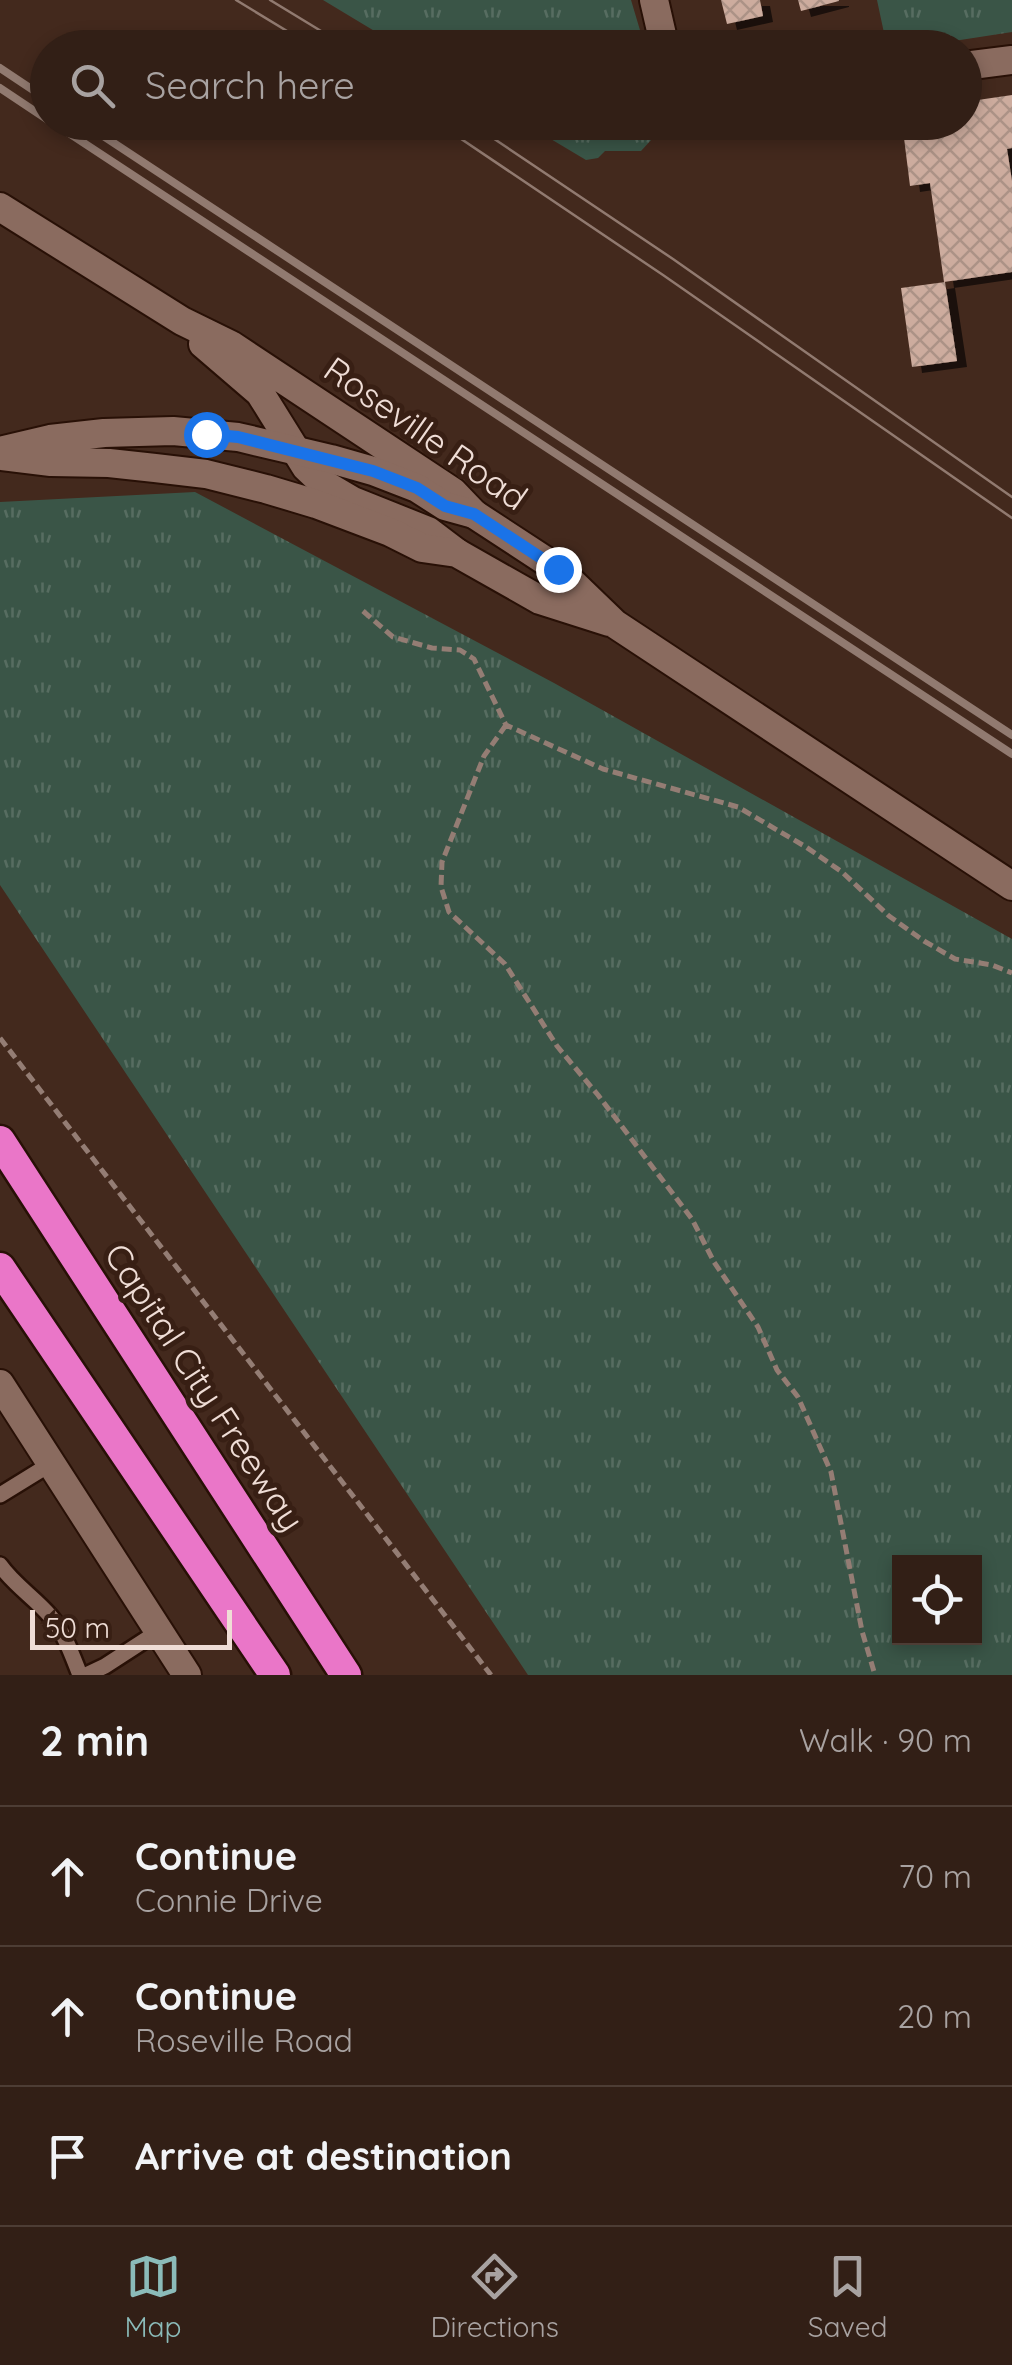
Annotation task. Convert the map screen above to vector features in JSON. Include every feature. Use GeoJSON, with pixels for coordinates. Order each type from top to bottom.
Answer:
{"type":"FeatureCollection","features":[{"type":"Feature","properties":{"kind":"highway","name":"Capital City Freeway"},"geometry":{"type":"LineString","coordinates":[[0,1141],[346,1675]]}},
{"type":"Feature","properties":{"kind":"highway"},"geometry":{"type":"LineString","coordinates":[[0,1268],[275,1675]]}},
{"type":"Feature","properties":{"kind":"main road"},"geometry":{"type":"LineString","coordinates":[[654,0],[661,30]]}},
{"type":"Feature","properties":{"kind":"main road"},"geometry":{"type":"LineString","coordinates":[[982,64],[1012,60]]}},
{"type":"Feature","properties":{"kind":"main road","name":"Roseville Road"},"geometry":{"type":"LineString","coordinates":[[0,207],[182,321],[231,345],[453,492],[474,514],[558,569],[616,624],[1012,886]]}},
{"type":"Feature","properties":{"kind":"main road","name":"Roseville Road"},"geometry":{"type":"LineString","coordinates":[[182,321],[209,351],[260,393],[306,468],[324,484],[353,501],[428,531],[457,553],[540,600],[616,624]]}},
{"type":"Feature","properties":{"kind":"main road"},"geometry":{"type":"LineString","coordinates":[[0,453],[50,439],[104,433],[174,431],[238,437],[373,471],[417,488],[445,506],[474,514]]}},
{"type":"Feature","properties":{"kind":"main road"},"geometry":{"type":"LineString","coordinates":[[0,453],[50,462],[108,462],[206,474],[316,504],[422,548],[457,553]]}},
{"type":"Feature","properties":{"kind":"main road"},"geometry":{"type":"LineString","coordinates":[[0,1384],[187,1675]]}},
{"type":"Feature","properties":{"kind":"lane"},"geometry":{"type":"LineString","coordinates":[[0,1495],[52,1462]]}},
{"type":"Feature","properties":{"kind":"lane"},"geometry":{"type":"LineString","coordinates":[[0,1564],[48,1613],[83,1675],[105,1666],[159,1632]]}},
{"type":"Feature","properties":{"kind":"path"},"geometry":{"type":"LineString","coordinates":[[362,611],[393,637],[432,648],[460,650],[474,659],[506,725],[603,769],[738,807],[806,846],[924,941],[955,959],[1012,972]]}},
{"type":"Feature","properties":{"kind":"path"},"geometry":{"type":"LineString","coordinates":[[506,725],[484,756],[442,862],[441,887],[449,912],[506,964],[557,1046],[692,1219],[714,1262],[758,1328],[777,1370],[798,1396],[831,1472],[862,1631],[875,1675]]}},
{"type":"Feature","properties":{"kind":"path"},"geometry":{"type":"LineString","coordinates":[[0,1038],[491,1675]]}},
{"type":"Feature","properties":{"kind":"green space"},"geometry":{"type":"Polygon","coordinates":[[[323,0],[631,0],[640,30],[373,30],[323,0]]]}},
{"type":"Feature","properties":{"kind":"green space"},"geometry":{"type":"Polygon","coordinates":[[[877,0],[1012,0],[1012,32],[982,37],[982,30],[883,30],[877,0]]]}},
{"type":"Feature","properties":{"kind":"green space"},"geometry":{"type":"Polygon","coordinates":[[[552,140],[651,140],[641,151],[605,151],[598,158],[586,160],[552,140]]]}},
{"type":"Feature","properties":{"kind":"green space"},"geometry":{"type":"Polygon","coordinates":[[[195,492],[554,683],[1012,939],[1012,1675],[528,1675],[0,885],[0,502],[195,492]]]}},
{"type":"Feature","properties":{"kind":"building"},"geometry":{"type":"Polygon","coordinates":[[[721,0],[760,0],[763,16],[727,24],[721,0]]]}},
{"type":"Feature","properties":{"kind":"building"},"geometry":{"type":"Polygon","coordinates":[[[798,0],[839,0],[839,1],[801,11],[798,0]]]}},
{"type":"Feature","properties":{"kind":"building"},"geometry":{"type":"Polygon","coordinates":[[[1012,95],[1012,148],[1007,149],[1012,181],[1012,272],[944,282],[930,183],[910,186],[904,140],[982,140],[982,99],[1012,95]]]}},
{"type":"Feature","properties":{"kind":"building"},"geometry":{"type":"Polygon","coordinates":[[[945,282],[957,361],[912,367],[901,288],[945,282]]]}},
{"type":"Feature","properties":{"kind":"tram line"},"geometry":{"type":"LineString","coordinates":[[236,0],[285,30]]}},
{"type":"Feature","properties":{"kind":"tram line"},"geometry":{"type":"LineString","coordinates":[[270,0],[319,30]]}},
{"type":"Feature","properties":{"kind":"tram line"},"geometry":{"type":"LineString","coordinates":[[463,140],[1012,518]]}},
{"type":"Feature","properties":{"kind":"tram line"},"geometry":{"type":"LineString","coordinates":[[496,140],[1012,497]]}},
{"type":"Feature","properties":{"kind":"railway"},"geometry":{"type":"LineString","coordinates":[[0,68],[30,88]]}},
{"type":"Feature","properties":{"kind":"railway"},"geometry":{"type":"LineString","coordinates":[[0,88],[30,108]]}},
{"type":"Feature","properties":{"kind":"railway"},"geometry":{"type":"LineString","coordinates":[[79,140],[1012,754]]}},
{"type":"Feature","properties":{"kind":"railway"},"geometry":{"type":"LineString","coordinates":[[109,140],[1012,735]]}},
{"type":"Feature","properties":{"kind":"route"},"geometry":{"type":"LineString","coordinates":[[206,434],[238,437],[373,471],[417,488],[445,506],[474,514],[558,569]]}}]}
